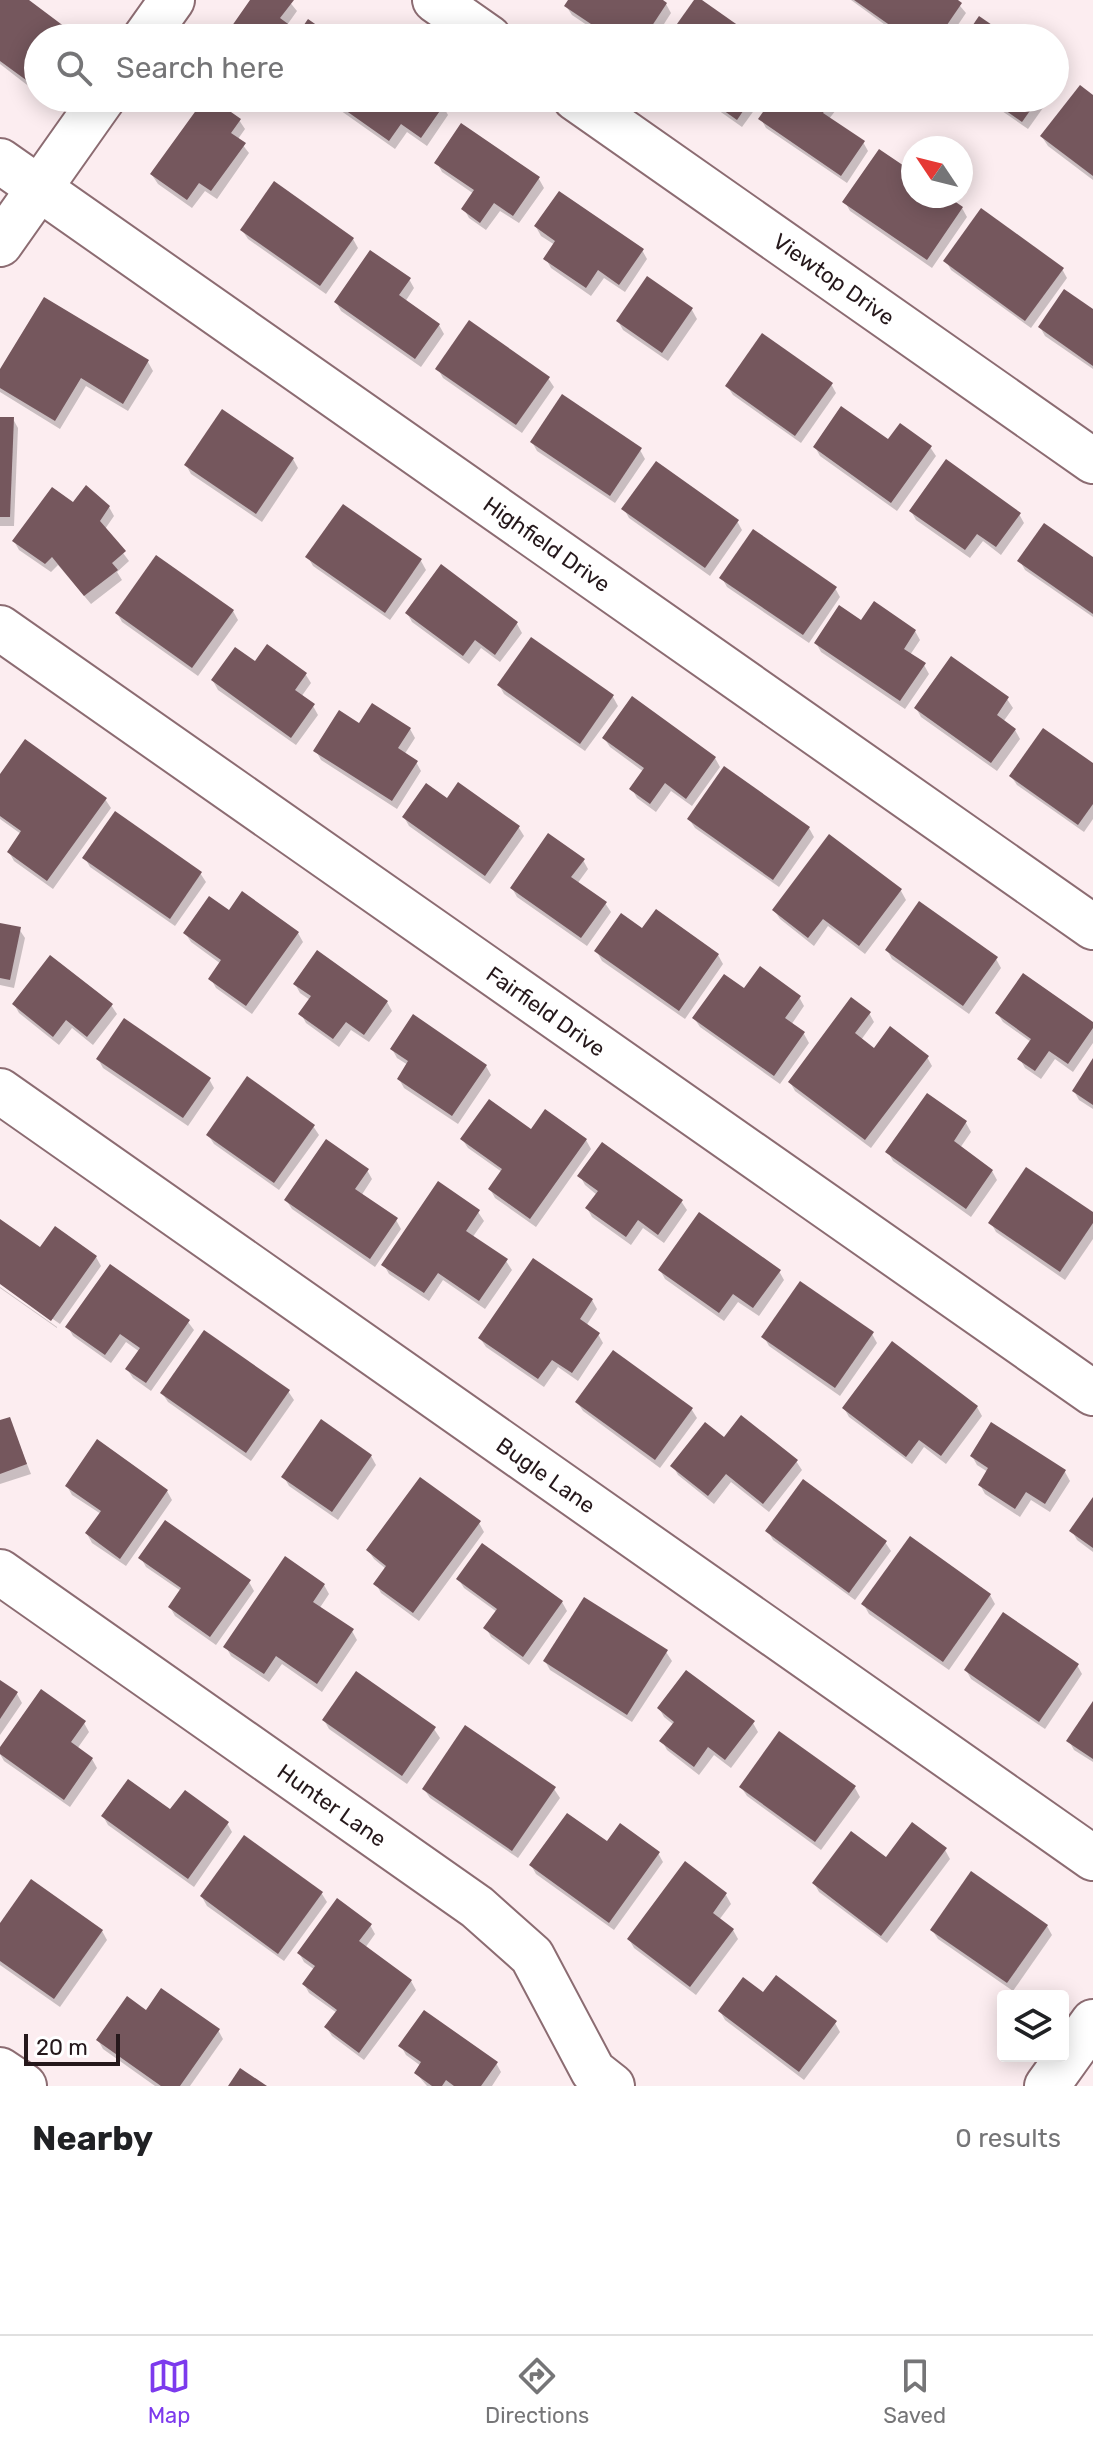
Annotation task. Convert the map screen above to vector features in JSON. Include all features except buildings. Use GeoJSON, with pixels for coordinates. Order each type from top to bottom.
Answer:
{"type":"FeatureCollection","features":[{"type":"Feature","properties":{"kind":"street"},"geometry":{"type":"LineString","coordinates":[[155,24],[172,0]]}},
{"type":"Feature","properties":{"kind":"street"},"geometry":{"type":"LineString","coordinates":[[435,0],[469,24]]}},
{"type":"Feature","properties":{"kind":"street"},"geometry":{"type":"LineString","coordinates":[[0,244],[93,112]]}},
{"type":"Feature","properties":{"kind":"street","name":"Viewtop Drive"},"geometry":{"type":"LineString","coordinates":[[595,112],[1093,461]]}},
{"type":"Feature","properties":{"kind":"street","name":"Highfield Drive"},"geometry":{"type":"LineString","coordinates":[[0,161],[1093,927]]}},
{"type":"Feature","properties":{"kind":"street","name":"Fairfield Drive"},"geometry":{"type":"LineString","coordinates":[[0,628],[1093,1393]]}},
{"type":"Feature","properties":{"kind":"street","name":"Bugle Lane"},"geometry":{"type":"LineString","coordinates":[[0,1091],[1093,1858]]}},
{"type":"Feature","properties":{"kind":"street","name":"Hunter Lane"},"geometry":{"type":"LineString","coordinates":[[0,1572],[477,1907],[532,1956],[593,2071],[612,2086]]}},
{"type":"Feature","properties":{"kind":"street"},"geometry":{"type":"LineString","coordinates":[[1047,2086],[1093,2022]]}},
{"type":"Feature","properties":{"kind":"street"},"geometry":{"type":"LineString","coordinates":[[0,2070],[24,2086]]}}]}
